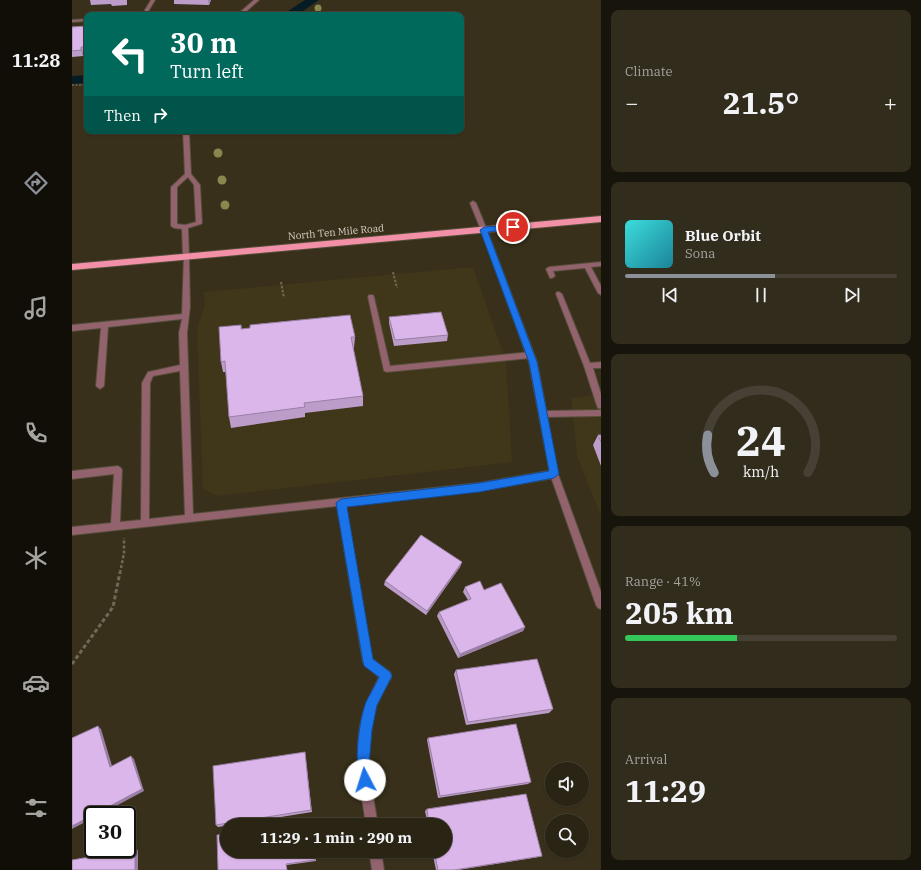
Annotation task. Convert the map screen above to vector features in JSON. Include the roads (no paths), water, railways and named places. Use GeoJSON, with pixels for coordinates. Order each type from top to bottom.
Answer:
{"type":"FeatureCollection","features":[{"type":"Feature","properties":{"kind":"main road","name":"North Ten Mile Road"},"geometry":{"type":"LineString","coordinates":[[72,267],[601,219]]}},
{"type":"Feature","properties":{"kind":"street"},"geometry":{"type":"LineString","coordinates":[[146,12],[153,0]]}},
{"type":"Feature","properties":{"kind":"street"},"geometry":{"type":"LineString","coordinates":[[243,12],[257,0]]}},
{"type":"Feature","properties":{"kind":"street"},"geometry":{"type":"LineString","coordinates":[[72,21],[84,20]]}},
{"type":"Feature","properties":{"kind":"street"},"geometry":{"type":"LineString","coordinates":[[186,134],[188,174],[197,185],[199,223],[185,227],[174,226],[174,187],[188,174]]}},
{"type":"Feature","properties":{"kind":"street"},"geometry":{"type":"LineString","coordinates":[[473,203],[530,355],[544,414],[554,474],[601,605]]}},
{"type":"Feature","properties":{"kind":"street"},"geometry":{"type":"LineString","coordinates":[[185,227],[186,316],[183,333],[189,517]]}},
{"type":"Feature","properties":{"kind":"street"},"geometry":{"type":"LineString","coordinates":[[588,267],[601,264]]}},
{"type":"Feature","properties":{"kind":"street"},"geometry":{"type":"LineString","coordinates":[[588,267],[601,293]]}},
{"type":"Feature","properties":{"kind":"street"},"geometry":{"type":"LineString","coordinates":[[552,276],[549,268],[588,267],[601,269]]}},
{"type":"Feature","properties":{"kind":"street"},"geometry":{"type":"LineString","coordinates":[[559,294],[588,366],[601,406]]}},
{"type":"Feature","properties":{"kind":"street"},"geometry":{"type":"LineString","coordinates":[[371,297],[387,369],[530,355]]}},
{"type":"Feature","properties":{"kind":"street"},"geometry":{"type":"LineString","coordinates":[[72,328],[186,316]]}},
{"type":"Feature","properties":{"kind":"street"},"geometry":{"type":"LineString","coordinates":[[100,386],[104,324]]}},
{"type":"Feature","properties":{"kind":"street"},"geometry":{"type":"LineString","coordinates":[[588,366],[601,365]]}},
{"type":"Feature","properties":{"kind":"street"},"geometry":{"type":"LineString","coordinates":[[145,522],[146,384],[151,374],[185,367]]}},
{"type":"Feature","properties":{"kind":"street"},"geometry":{"type":"LineString","coordinates":[[544,414],[601,413]]}},
{"type":"Feature","properties":{"kind":"street"},"geometry":{"type":"LineString","coordinates":[[72,475],[118,470],[115,525]]}},
{"type":"Feature","properties":{"kind":"street"},"geometry":{"type":"LineString","coordinates":[[72,530],[189,517],[341,503],[479,487],[554,474]]}},
{"type":"Feature","properties":{"kind":"street"},"geometry":{"type":"LineString","coordinates":[[341,503],[368,662],[386,676],[371,704],[366,730],[363,765],[371,818]]}},
{"type":"Feature","properties":{"kind":"street"},"geometry":{"type":"LineString","coordinates":[[376,858],[378,870]]}},
{"type":"Feature","properties":{"kind":"waterway"},"geometry":{"type":"LineString","coordinates":[[293,12],[313,0]]}},
{"type":"Feature","properties":{"kind":"waterway"},"geometry":{"type":"LineString","coordinates":[[72,80],[84,79]]}}]}
